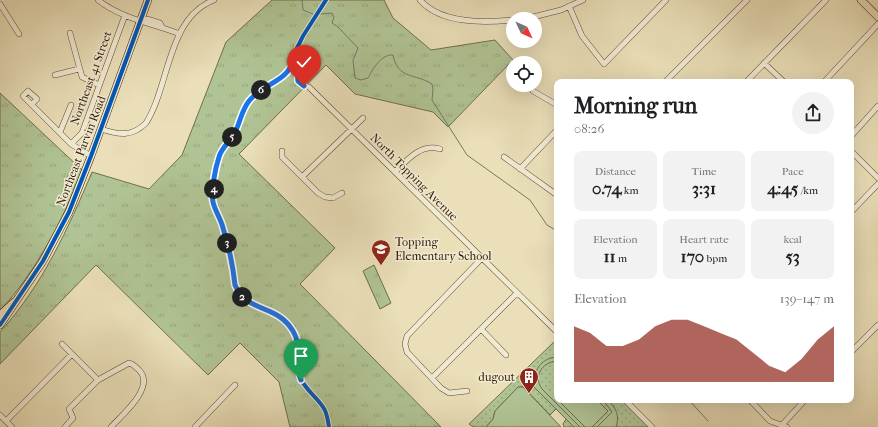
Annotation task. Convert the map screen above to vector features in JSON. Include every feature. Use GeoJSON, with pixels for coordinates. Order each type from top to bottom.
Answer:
{"type":"FeatureCollection","features":[{"type":"Feature","properties":{"kind":"main road","name":"Northeast Parvin Road"},"geometry":{"type":"LineString","coordinates":[[0,325],[11,311],[16,300],[43,261],[69,212],[92,156],[148,0]]}},
{"type":"Feature","properties":{"kind":"main road"},"geometry":{"type":"LineString","coordinates":[[861,0],[878,17]]}},
{"type":"Feature","properties":{"kind":"main road","name":"Northeast Parvin Road"},"geometry":{"type":"LineString","coordinates":[[0,315],[16,300]]}},
{"type":"Feature","properties":{"kind":"street"},"geometry":{"type":"LineString","coordinates":[[98,0],[113,10],[125,15],[180,34]]}},
{"type":"Feature","properties":{"kind":"street"},"geometry":{"type":"LineString","coordinates":[[101,129],[122,135],[137,130],[146,123],[180,34],[189,18],[197,10],[214,0]]}},
{"type":"Feature","properties":{"kind":"street"},"geometry":{"type":"LineString","coordinates":[[420,0],[430,10],[464,20],[484,22],[506,20]]}},
{"type":"Feature","properties":{"kind":"street"},"geometry":{"type":"LineString","coordinates":[[542,14],[583,0]]}},
{"type":"Feature","properties":{"kind":"street"},"geometry":{"type":"LineString","coordinates":[[569,6],[582,36],[604,64],[666,0]]}},
{"type":"Feature","properties":{"kind":"street"},"geometry":{"type":"LineString","coordinates":[[668,79],[746,0]]}},
{"type":"Feature","properties":{"kind":"street"},"geometry":{"type":"LineString","coordinates":[[749,79],[826,0]]}},
{"type":"Feature","properties":{"kind":"street"},"geometry":{"type":"LineString","coordinates":[[0,4],[19,34]]}},
{"type":"Feature","properties":{"kind":"street","name":"Northeast 41 Street"},"geometry":{"type":"LineString","coordinates":[[71,144],[82,133],[125,15]]}},
{"type":"Feature","properties":{"kind":"street"},"geometry":{"type":"LineString","coordinates":[[827,79],[878,24]]}},
{"type":"Feature","properties":{"kind":"street"},"geometry":{"type":"LineString","coordinates":[[70,33],[82,77],[99,85]]}},
{"type":"Feature","properties":{"kind":"street"},"geometry":{"type":"LineString","coordinates":[[764,64],[781,79]]}},
{"type":"Feature","properties":{"kind":"street"},"geometry":{"type":"LineString","coordinates":[[55,75],[79,69]]}},
{"type":"Feature","properties":{"kind":"street","name":"North Topping Avenue"},"geometry":{"type":"LineString","coordinates":[[309,87],[554,329]]}},
{"type":"Feature","properties":{"kind":"street"},"geometry":{"type":"LineString","coordinates":[[535,92],[554,103]]}},
{"type":"Feature","properties":{"kind":"street"},"geometry":{"type":"LineString","coordinates":[[32,104],[71,144],[92,156]]}},
{"type":"Feature","properties":{"kind":"street"},"geometry":{"type":"LineString","coordinates":[[60,132],[71,106]]}},
{"type":"Feature","properties":{"kind":"street"},"geometry":{"type":"LineString","coordinates":[[854,133],[878,106]]}},
{"type":"Feature","properties":{"kind":"street"},"geometry":{"type":"LineString","coordinates":[[303,176],[363,118]]}},
{"type":"Feature","properties":{"kind":"street"},"geometry":{"type":"LineString","coordinates":[[520,169],[554,133]]}},
{"type":"Feature","properties":{"kind":"street"},"geometry":{"type":"LineString","coordinates":[[395,172],[420,150],[429,147],[440,149]]}},
{"type":"Feature","properties":{"kind":"street"},"geometry":{"type":"LineString","coordinates":[[282,151],[282,157],[303,176],[318,193],[325,197],[333,198],[342,193]]}},
{"type":"Feature","properties":{"kind":"street"},"geometry":{"type":"LineString","coordinates":[[854,154],[878,178]]}},
{"type":"Feature","properties":{"kind":"street"},"geometry":{"type":"LineString","coordinates":[[504,157],[554,193]]}},
{"type":"Feature","properties":{"kind":"street"},"geometry":{"type":"LineString","coordinates":[[854,209],[878,184]]}},
{"type":"Feature","properties":{"kind":"street"},"geometry":{"type":"LineString","coordinates":[[467,392],[449,393],[441,388],[407,352],[405,347],[406,338],[482,258]]}},
{"type":"Feature","properties":{"kind":"street"},"geometry":{"type":"LineString","coordinates":[[432,378],[517,293]]}},
{"type":"Feature","properties":{"kind":"street"},"geometry":{"type":"LineString","coordinates":[[854,349],[878,325]]}},
{"type":"Feature","properties":{"kind":"street"},"geometry":{"type":"LineString","coordinates":[[481,329],[506,355]]}},
{"type":"Feature","properties":{"kind":"street"},"geometry":{"type":"LineString","coordinates":[[62,344],[98,380]]}},
{"type":"Feature","properties":{"kind":"street"},"geometry":{"type":"LineString","coordinates":[[6,422],[72,354]]}},
{"type":"Feature","properties":{"kind":"street"},"geometry":{"type":"LineString","coordinates":[[65,427],[74,418],[69,408],[98,380],[129,363],[143,374],[144,386],[138,397],[111,427]]}},
{"type":"Feature","properties":{"kind":"street"},"geometry":{"type":"LineString","coordinates":[[195,427],[235,386]]}},
{"type":"Feature","properties":{"kind":"street"},"geometry":{"type":"LineString","coordinates":[[628,403],[652,427]]}},
{"type":"Feature","properties":{"kind":"street"},"geometry":{"type":"LineString","coordinates":[[753,403],[766,418],[783,426],[802,403]]}},
{"type":"Feature","properties":{"kind":"street"},"geometry":{"type":"LineString","coordinates":[[0,415],[12,427]]}},
{"type":"Feature","properties":{"kind":"green space"},"geometry":{"type":"Polygon","coordinates":[[[272,0],[384,0],[393,18],[431,50],[495,40],[509,56],[506,56],[506,67],[448,127],[433,112],[355,94],[326,65],[239,154],[335,248],[300,284],[441,427],[290,427],[279,382],[240,343],[208,375],[96,265],[0,364],[0,332],[29,296],[53,256],[92,172],[149,189],[182,155],[226,42],[272,0]]]}},
{"type":"Feature","properties":{"kind":"green space"},"geometry":{"type":"Polygon","coordinates":[[[0,93],[82,170],[66,208],[47,245],[13,296],[0,311],[0,93]]]}},
{"type":"Feature","properties":{"kind":"green space"},"geometry":{"type":"Polygon","coordinates":[[[374,265],[391,303],[380,309],[363,271],[374,265]]]}},
{"type":"Feature","properties":{"kind":"green space"},"geometry":{"type":"Polygon","coordinates":[[[554,342],[554,403],[626,403],[651,427],[564,427],[563,424],[566,419],[556,409],[550,415],[523,387],[518,387],[495,411],[493,419],[486,427],[473,427],[469,424],[554,342]]]}},
{"type":"Feature","properties":{"kind":"green space"},"geometry":{"type":"Polygon","coordinates":[[[554,358],[554,362],[547,364],[540,371],[538,380],[540,385],[554,401],[554,403],[556,403],[580,427],[574,427],[528,381],[531,379],[535,382],[536,372],[540,365],[554,358]]]}},
{"type":"Feature","properties":{"kind":"green space"},"geometry":{"type":"Polygon","coordinates":[[[518,387],[523,387],[561,427],[486,427],[493,419],[495,411],[518,387]]]}},
{"type":"Feature","properties":{"kind":"green space"},"geometry":{"type":"Polygon","coordinates":[[[561,403],[600,403],[608,411],[592,427],[585,427],[561,403]]]}},
{"type":"Feature","properties":{"kind":"green space"},"geometry":{"type":"Polygon","coordinates":[[[605,403],[610,403],[615,409],[618,419],[616,427],[597,427],[612,412],[605,403]]]}},
{"type":"Feature","properties":{"kind":"waterway"},"geometry":{"type":"LineString","coordinates":[[302,0],[303,10],[315,15]]}},
{"type":"Feature","properties":{"kind":"waterway"},"geometry":{"type":"LineString","coordinates":[[320,14],[332,13],[334,17],[332,23],[338,27],[358,48],[353,60],[355,78],[361,80],[368,78],[381,59],[389,55],[393,55],[395,63],[403,72],[432,84],[432,100],[467,155],[530,200],[547,225],[554,229]]}},
{"type":"Feature","properties":{"kind":"waterway"},"geometry":{"type":"LineString","coordinates":[[692,403],[708,421]]}},
{"type":"Feature","properties":{"kind":"cycle path"},"geometry":{"type":"LineString","coordinates":[[0,325],[43,261],[69,212],[148,0]]}},
{"type":"Feature","properties":{"kind":"cycle path"},"geometry":{"type":"LineString","coordinates":[[326,0],[303,36],[297,48],[292,67],[288,73],[256,94],[249,101],[240,118],[235,134],[223,147],[219,157],[214,184],[213,202],[223,227],[235,285],[246,299],[281,317],[293,330],[297,343],[297,368],[299,375],[301,380],[324,409],[329,427]]}},
{"type":"Feature","properties":{"kind":"place","name":"Topping Elementary School"},"geometry":{"type":"Point","coordinates":[381,266]}},
{"type":"Feature","properties":{"kind":"place","name":"dugout"},"geometry":{"type":"Point","coordinates":[529,394]}},
{"type":"Feature","properties":{"kind":"route"},"geometry":{"type":"LineString","coordinates":[[301,380],[298,373],[298,353],[294,333],[287,323],[275,312],[261,308],[244,299],[235,285],[229,249],[223,227],[213,202],[214,184],[219,157],[223,147],[235,134],[244,108],[249,101],[256,94],[288,74],[292,67],[294,58],[297,65],[298,81],[304,86]]}}]}
